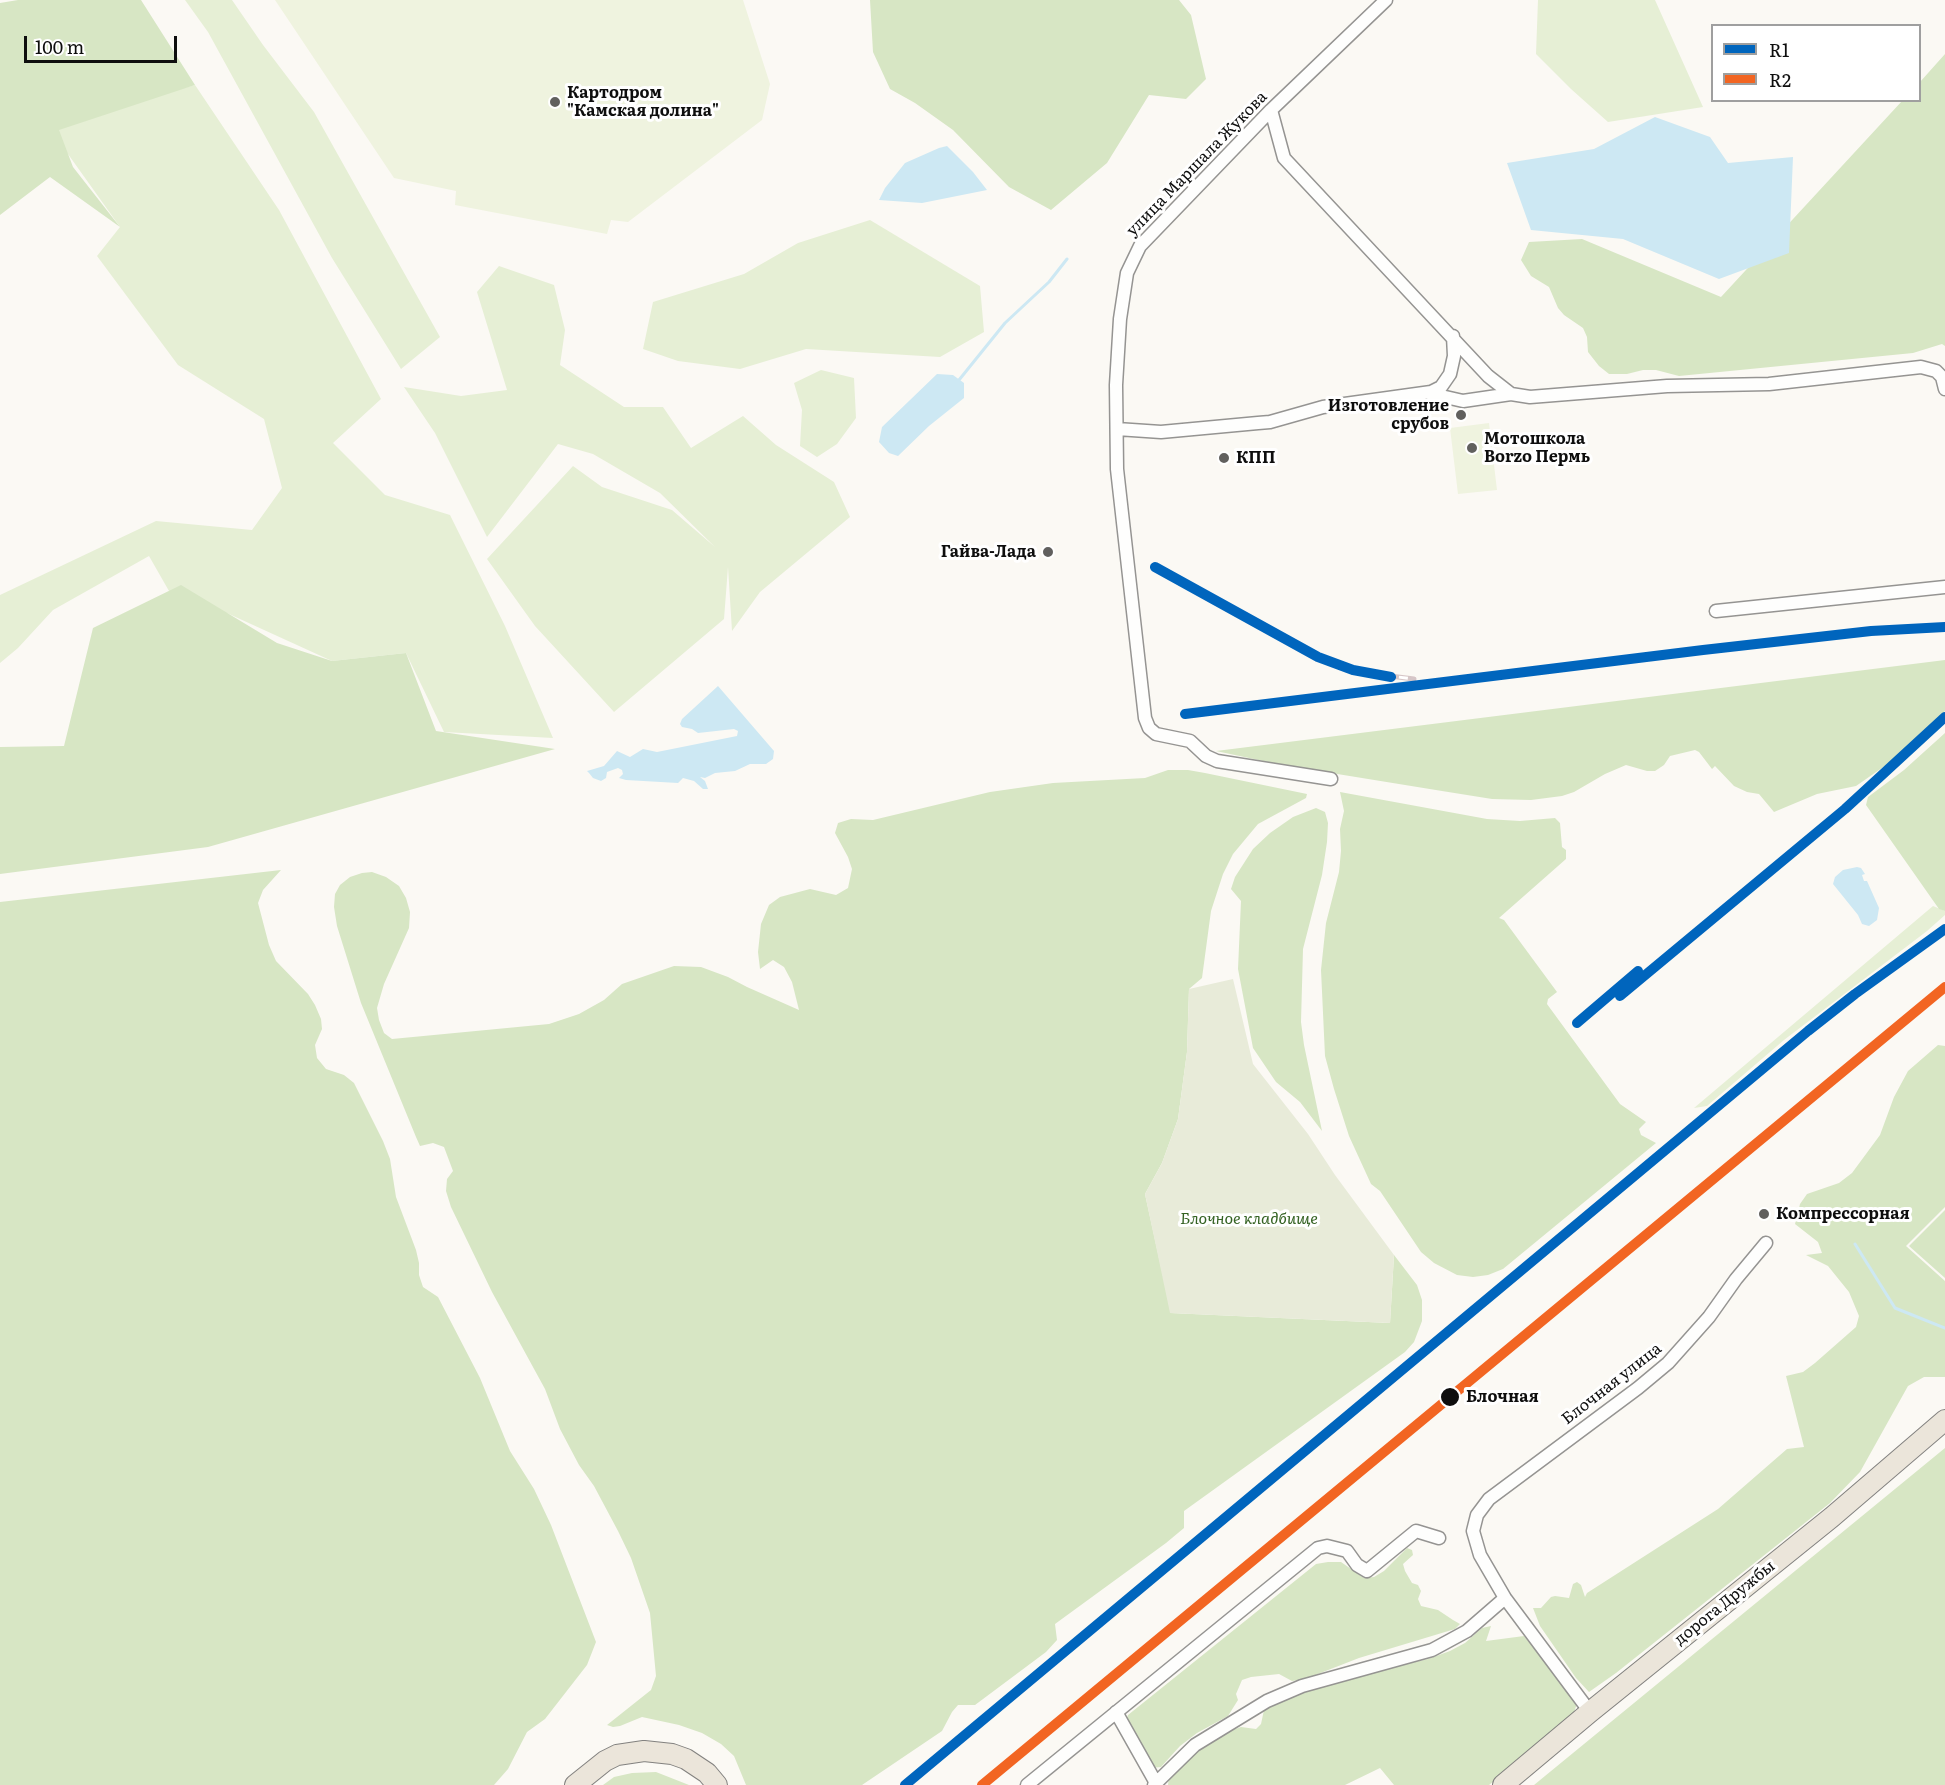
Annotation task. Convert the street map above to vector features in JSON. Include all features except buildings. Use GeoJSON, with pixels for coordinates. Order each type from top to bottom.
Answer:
{"type":"FeatureCollection","features":[{"type":"Feature","properties":{"kind":"main road","name":"дорога Дружбы"},"geometry":{"type":"LineString","coordinates":[[1503,1785],[1832,1517],[1945,1420]]}},
{"type":"Feature","properties":{"kind":"main road"},"geometry":{"type":"LineString","coordinates":[[575,1785],[605,1761],[617,1755],[644,1751],[659,1752],[686,1759],[707,1773],[717,1785]]}},
{"type":"Feature","properties":{"kind":"street","name":"улица Маршала Жукова"},"geometry":{"type":"LineString","coordinates":[[1331,779],[1217,761],[1206,756],[1191,741],[1156,734],[1149,728],[1145,718],[1118,469],[1116,385],[1120,319],[1122,294],[1132,259],[1140,246],[1271,110],[1386,0]]}},
{"type":"Feature","properties":{"kind":"street"},"geometry":{"type":"LineString","coordinates":[[1271,110],[1284,158],[1488,376],[1511,394]]}},
{"type":"Feature","properties":{"kind":"street"},"geometry":{"type":"LineString","coordinates":[[1117,429],[1161,432],[1270,422],[1323,407],[1424,393],[1441,387],[1450,374],[1454,356],[1453,336]]}},
{"type":"Feature","properties":{"kind":"street"},"geometry":{"type":"LineString","coordinates":[[1424,393],[1462,401],[1511,394],[1530,397],[1667,386],[1769,384],[1922,367],[1936,371],[1942,377],[1945,388]]}},
{"type":"Feature","properties":{"kind":"street"},"geometry":{"type":"LineString","coordinates":[[1716,611],[1945,587]]}},
{"type":"Feature","properties":{"kind":"street","name":"Блочная улица"},"geometry":{"type":"LineString","coordinates":[[1505,1598],[1480,1555],[1473,1531],[1478,1515],[1489,1499],[1668,1363],[1709,1317],[1766,1243]]}},
{"type":"Feature","properties":{"kind":"street"},"geometry":{"type":"LineString","coordinates":[[1027,1785],[1318,1548],[1328,1546],[1347,1551],[1357,1565],[1367,1571],[1416,1531],[1439,1538]]}},
{"type":"Feature","properties":{"kind":"street"},"geometry":{"type":"LineString","coordinates":[[1116,1712],[1155,1784],[1195,1745],[1267,1701],[1302,1686],[1432,1650],[1467,1631],[1505,1598],[1590,1712]]}},
{"type":"Feature","properties":{"kind":"green space"},"geometry":{"type":"Polygon","coordinates":[[[18,0],[141,0],[195,85],[59,130],[73,167],[120,227],[50,177],[0,215],[0,3],[18,0]]]}},
{"type":"Feature","properties":{"kind":"green space"},"geometry":{"type":"Polygon","coordinates":[[[185,0],[232,0],[314,112],[440,337],[401,369],[332,258],[208,32],[185,0]]]}},
{"type":"Feature","properties":{"kind":"green space","name":"Картодром \"Камская долина\""},"geometry":{"type":"Polygon","coordinates":[[[275,0],[743,0],[770,84],[762,120],[628,222],[611,220],[607,234],[455,205],[456,191],[394,178],[275,0]]]}},
{"type":"Feature","properties":{"kind":"green space"},"geometry":{"type":"Polygon","coordinates":[[[870,0],[1179,0],[1191,15],[1206,79],[1186,99],[1149,95],[1107,163],[1051,210],[1009,187],[953,130],[915,103],[890,89],[873,52],[870,0]]]}},
{"type":"Feature","properties":{"kind":"green space"},"geometry":{"type":"Polygon","coordinates":[[[1538,0],[1655,0],[1703,107],[1608,122],[1536,54],[1538,0]]]}},
{"type":"Feature","properties":{"kind":"green space"},"geometry":{"type":"Polygon","coordinates":[[[1945,54],[1945,346],[1942,344],[1913,353],[1679,376],[1656,370],[1609,374],[1588,352],[1587,337],[1583,328],[1564,315],[1558,308],[1549,287],[1531,276],[1521,260],[1529,242],[1582,239],[1721,297],[1901,102],[1921,102],[1921,81],[1945,54]]]}},
{"type":"Feature","properties":{"kind":"green space"},"geometry":{"type":"Polygon","coordinates":[[[195,85],[279,210],[381,399],[333,443],[385,495],[450,515],[505,626],[553,738],[444,732],[406,653],[332,661],[229,614],[169,591],[149,556],[53,610],[18,648],[0,663],[0,595],[156,521],[252,530],[282,488],[264,419],[178,365],[97,256],[120,227],[48,126],[195,85]]]}},
{"type":"Feature","properties":{"kind":"green space"},"geometry":{"type":"Polygon","coordinates":[[[870,220],[980,286],[984,332],[940,357],[806,349],[740,369],[678,361],[643,349],[653,302],[744,274],[798,243],[870,220]]]}},
{"type":"Feature","properties":{"kind":"green space"},"geometry":{"type":"Polygon","coordinates":[[[499,266],[554,285],[565,330],[560,365],[624,407],[663,407],[691,448],[743,416],[776,445],[834,482],[850,517],[760,592],[732,631],[728,567],[724,619],[614,712],[535,626],[487,559],[573,466],[602,487],[672,510],[715,547],[660,493],[593,454],[558,444],[487,537],[435,433],[404,387],[461,396],[507,390],[477,292],[499,266]]]}},
{"type":"Feature","properties":{"kind":"green space"},"geometry":{"type":"Polygon","coordinates":[[[821,370],[854,378],[856,418],[837,444],[817,457],[800,446],[802,410],[794,383],[821,370]]]}},
{"type":"Feature","properties":{"kind":"green space","name":"Мотошкола Borzo Пермь"},"geometry":{"type":"Polygon","coordinates":[[[1489,423],[1497,490],[1458,494],[1450,428],[1489,423]]]}},
{"type":"Feature","properties":{"kind":"green space"},"geometry":{"type":"Polygon","coordinates":[[[181,585],[277,643],[332,661],[406,653],[436,731],[555,749],[208,847],[0,874],[0,747],[64,746],[93,628],[181,585]]]}},
{"type":"Feature","properties":{"kind":"green space"},"geometry":{"type":"Polygon","coordinates":[[[1945,660],[1945,711],[1892,761],[1856,786],[1817,794],[1774,812],[1759,794],[1734,786],[1715,766],[1712,769],[1695,750],[1670,756],[1664,765],[1655,771],[1626,765],[1574,792],[1531,800],[1492,799],[1282,765],[1216,751],[1945,660]]]}},
{"type":"Feature","properties":{"kind":"green space"},"geometry":{"type":"Polygon","coordinates":[[[1945,733],[1945,911],[1939,909],[1866,805],[1868,797],[1904,770],[1945,733]]]}},
{"type":"Feature","properties":{"kind":"green space"},"geometry":{"type":"Polygon","coordinates":[[[1168,770],[1188,770],[1307,794],[1306,798],[1258,824],[1233,854],[1223,874],[1211,911],[1202,978],[1189,989],[1187,1052],[1178,1119],[1162,1163],[1145,1194],[1171,1313],[1390,1323],[1394,1255],[1417,1285],[1422,1300],[1422,1321],[1414,1342],[1405,1352],[1184,1511],[1184,1528],[1055,1624],[1057,1640],[1046,1652],[975,1705],[958,1705],[942,1731],[862,1785],[746,1785],[734,1756],[721,1744],[702,1733],[679,1725],[642,1717],[620,1726],[607,1725],[651,1690],[656,1676],[650,1613],[631,1558],[618,1531],[560,1429],[545,1389],[492,1292],[451,1207],[446,1191],[447,1179],[453,1171],[444,1147],[433,1143],[420,1146],[416,1137],[361,1003],[337,926],[334,907],[335,894],[340,885],[350,877],[372,872],[386,877],[399,886],[406,898],[410,912],[409,928],[384,984],[377,1008],[384,1033],[392,1039],[549,1024],[579,1014],[604,1000],[622,984],[674,966],[701,967],[799,1010],[792,982],[784,967],[773,960],[760,969],[758,952],[761,924],[769,905],[780,897],[810,889],[836,895],[848,888],[852,869],[835,833],[838,823],[851,819],[873,820],[990,792],[1053,783],[1145,778],[1168,770]]]}},
{"type":"Feature","properties":{"kind":"green space"},"geometry":{"type":"Polygon","coordinates":[[[1340,792],[1487,819],[1520,821],[1555,818],[1560,823],[1562,847],[1566,850],[1566,859],[1499,918],[1504,920],[1557,992],[1548,999],[1547,1004],[1620,1104],[1646,1122],[1639,1129],[1641,1135],[1656,1143],[1503,1269],[1488,1275],[1473,1277],[1457,1275],[1434,1263],[1421,1252],[1380,1191],[1371,1184],[1349,1136],[1334,1089],[1325,1056],[1321,970],[1326,923],[1339,872],[1340,829],[1344,811],[1340,792]]]}},
{"type":"Feature","properties":{"kind":"green space"},"geometry":{"type":"Polygon","coordinates":[[[1316,808],[1325,812],[1328,823],[1327,842],[1322,875],[1303,949],[1301,1022],[1322,1131],[1300,1102],[1276,1082],[1253,1048],[1238,969],[1241,901],[1231,889],[1235,877],[1253,849],[1270,833],[1293,817],[1316,808]]]}},
{"type":"Feature","properties":{"kind":"green space"},"geometry":{"type":"Polygon","coordinates":[[[281,870],[263,890],[258,903],[269,945],[276,961],[308,994],[321,1019],[322,1029],[315,1045],[317,1058],[326,1069],[344,1075],[354,1083],[383,1141],[390,1159],[396,1197],[416,1250],[423,1287],[438,1297],[480,1378],[510,1451],[534,1489],[551,1525],[596,1642],[587,1665],[545,1719],[527,1732],[508,1769],[494,1785],[0,1785],[0,902],[281,870]]]}},
{"type":"Feature","properties":{"kind":"green space"},"geometry":{"type":"Polygon","coordinates":[[[1933,906],[1945,911],[1945,915],[1927,931],[1784,1040],[1707,1106],[1694,1108],[1933,906]]]}},
{"type":"Feature","properties":{"kind":"green space","name":"Блочное кладбище"},"geometry":{"type":"Polygon","coordinates":[[[1233,979],[1253,1064],[1308,1134],[1394,1255],[1390,1323],[1170,1313],[1145,1194],[1162,1163],[1178,1119],[1187,1052],[1189,989],[1233,979]]]}},
{"type":"Feature","properties":{"kind":"green space"},"geometry":{"type":"Polygon","coordinates":[[[1938,1045],[1945,1046],[1945,1207],[1906,1246],[1945,1281],[1945,1377],[1924,1377],[1908,1386],[1860,1472],[1830,1503],[1589,1692],[1576,1678],[1540,1626],[1533,1608],[1541,1608],[1551,1597],[1569,1598],[1573,1584],[1577,1582],[1581,1585],[1585,1597],[1587,1593],[1718,1509],[1787,1449],[1804,1447],[1786,1376],[1803,1372],[1815,1363],[1856,1327],[1859,1316],[1849,1292],[1828,1266],[1806,1255],[1822,1253],[1818,1242],[1795,1224],[1800,1204],[1807,1194],[1839,1183],[1852,1173],[1880,1135],[1894,1097],[1908,1071],[1938,1045]]]}},
{"type":"Feature","properties":{"kind":"green space"},"geometry":{"type":"Polygon","coordinates":[[[1945,1210],[1945,1278],[1909,1246],[1945,1210]]]}},
{"type":"Feature","properties":{"kind":"green space"},"geometry":{"type":"Polygon","coordinates":[[[1945,1448],[1945,1785],[1534,1785],[1945,1448]]]}},
{"type":"Feature","properties":{"kind":"green space"},"geometry":{"type":"Polygon","coordinates":[[[1407,1548],[1412,1550],[1413,1555],[1403,1564],[1412,1583],[1418,1585],[1421,1591],[1418,1599],[1421,1606],[1438,1610],[1460,1624],[1455,1629],[1359,1658],[1305,1679],[1292,1681],[1279,1674],[1242,1680],[1236,1694],[1238,1700],[1228,1716],[1197,1733],[1180,1746],[1161,1767],[1151,1768],[1126,1720],[1128,1715],[1316,1564],[1341,1562],[1364,1578],[1374,1577],[1384,1571],[1407,1548]]]}},
{"type":"Feature","properties":{"kind":"green space"},"geometry":{"type":"Polygon","coordinates":[[[1491,1626],[1486,1641],[1524,1636],[1578,1701],[1573,1715],[1489,1785],[1394,1785],[1380,1768],[1345,1785],[1168,1785],[1169,1777],[1194,1753],[1226,1732],[1241,1727],[1256,1729],[1261,1724],[1264,1710],[1277,1702],[1340,1680],[1428,1659],[1450,1651],[1465,1643],[1482,1628],[1491,1626]]]}},
{"type":"Feature","properties":{"kind":"green space"},"geometry":{"type":"Polygon","coordinates":[[[656,1772],[689,1785],[603,1785],[614,1777],[632,1773],[656,1772]]]}},
{"type":"Feature","properties":{"kind":"water"},"geometry":{"type":"Polygon","coordinates":[[[1655,117],[1710,137],[1728,163],[1793,157],[1789,253],[1719,279],[1623,239],[1531,230],[1507,163],[1594,149],[1655,117]]]}},
{"type":"Feature","properties":{"kind":"water"},"geometry":{"type":"Polygon","coordinates":[[[947,146],[987,190],[922,203],[879,200],[885,188],[905,163],[947,146]]]}},
{"type":"Feature","properties":{"kind":"water"},"geometry":{"type":"Polygon","coordinates":[[[937,374],[953,375],[964,383],[964,398],[929,426],[898,456],[889,453],[879,442],[882,427],[937,374]]]}},
{"type":"Feature","properties":{"kind":"water"},"geometry":{"type":"Polygon","coordinates":[[[718,686],[774,751],[773,759],[766,764],[750,764],[735,771],[715,773],[705,778],[700,777],[705,781],[708,789],[703,789],[694,781],[683,778],[678,783],[626,780],[619,778],[623,774],[618,768],[607,772],[606,778],[601,781],[593,778],[587,771],[604,766],[617,751],[630,757],[643,749],[657,752],[737,736],[738,731],[734,729],[698,733],[680,724],[682,719],[718,686]]]}},
{"type":"Feature","properties":{"kind":"water"},"geometry":{"type":"Polygon","coordinates":[[[1861,868],[1865,874],[1862,875],[1864,881],[1867,881],[1879,908],[1877,920],[1869,926],[1862,924],[1858,915],[1833,884],[1835,877],[1843,870],[1861,868]]]}},
{"type":"Feature","properties":{"kind":"waterway"},"geometry":{"type":"LineString","coordinates":[[959,380],[1005,323],[1049,282],[1067,259]]}},
{"type":"Feature","properties":{"kind":"waterway"},"geometry":{"type":"LineString","coordinates":[[1855,1244],[1895,1308],[1945,1328]]}},
{"type":"Feature","properties":{"kind":"railway"},"geometry":{"type":"LineString","coordinates":[[1155,567],[1287,641],[1330,662],[1366,673],[1414,679]]}},
{"type":"Feature","properties":{"kind":"railway"},"geometry":{"type":"LineString","coordinates":[[1185,714],[1703,650],[1871,631],[1945,627]]}},
{"type":"Feature","properties":{"kind":"railway"},"geometry":{"type":"LineString","coordinates":[[1620,996],[1845,809],[1945,717]]}},
{"type":"Feature","properties":{"kind":"railway"},"geometry":{"type":"LineString","coordinates":[[905,1785],[1808,1031],[1945,929]]}},
{"type":"Feature","properties":{"kind":"railway"},"geometry":{"type":"LineString","coordinates":[[1577,1023],[1624,984]]}},
{"type":"Feature","properties":{"kind":"transit line","name":"R1"},"geometry":{"type":"LineString","coordinates":[[1155,567],[1318,657],[1353,670],[1391,677]]}},
{"type":"Feature","properties":{"kind":"transit line","name":"R1"},"geometry":{"type":"LineString","coordinates":[[1185,714],[1703,650],[1871,631],[1945,627]]}},
{"type":"Feature","properties":{"kind":"transit line","name":"R1"},"geometry":{"type":"LineString","coordinates":[[1620,996],[1845,809],[1945,717]]}},
{"type":"Feature","properties":{"kind":"transit line","name":"R1"},"geometry":{"type":"LineString","coordinates":[[905,1785],[1808,1031],[1945,929]]}},
{"type":"Feature","properties":{"kind":"transit line","name":"R1"},"geometry":{"type":"LineString","coordinates":[[1577,1023],[1638,971]]}},
{"type":"Feature","properties":{"kind":"transit line","name":"R2"},"geometry":{"type":"LineString","coordinates":[[982,1785],[1945,987]]}},
{"type":"Feature","properties":{"kind":"place","name":"Картодром \"Камская долина\""},"geometry":{"type":"Point","coordinates":[555,102]}},
{"type":"Feature","properties":{"kind":"place","name":"Изготовление срубов"},"geometry":{"type":"Point","coordinates":[1461,415]}},
{"type":"Feature","properties":{"kind":"place","name":"Мотошкола Borzo Пермь"},"geometry":{"type":"Point","coordinates":[1472,448]}},
{"type":"Feature","properties":{"kind":"place","name":"КПП"},"geometry":{"type":"Point","coordinates":[1224,458]}},
{"type":"Feature","properties":{"kind":"place","name":"Гайва-Лада"},"geometry":{"type":"Point","coordinates":[1048,552]}},
{"type":"Feature","properties":{"kind":"place","name":"Компрессорная"},"geometry":{"type":"Point","coordinates":[1764,1214]}},
{"type":"Feature","properties":{"kind":"place","name":"Блочная"},"geometry":{"type":"Point","coordinates":[1450,1397]}}]}
